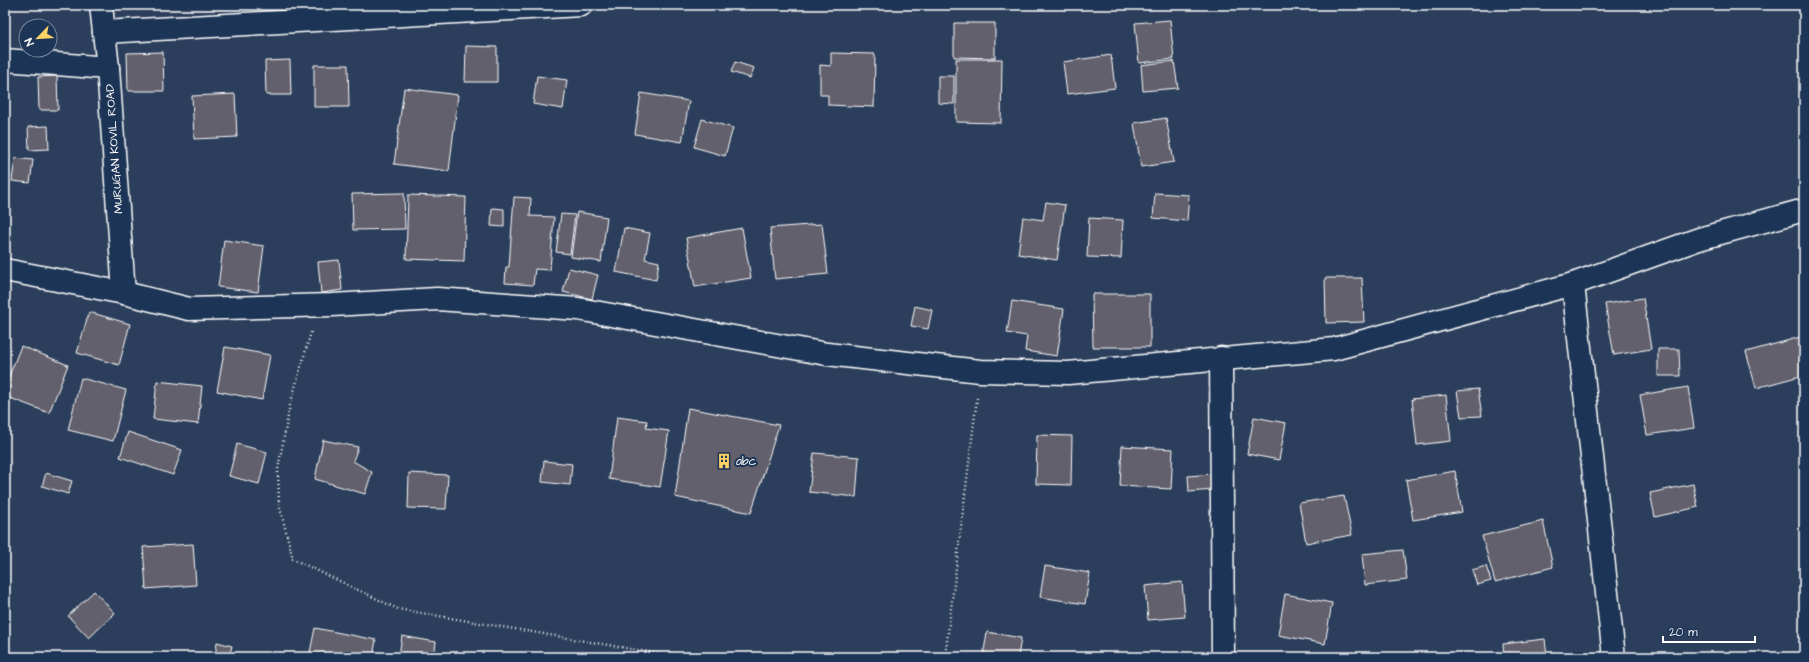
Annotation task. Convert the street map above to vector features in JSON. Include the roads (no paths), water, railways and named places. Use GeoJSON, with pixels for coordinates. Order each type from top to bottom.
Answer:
{"type":"FeatureCollection","features":[{"type":"Feature","properties":{"kind":"street","name":"MURUGAN KOVIL ROAD"},"geometry":{"type":"LineString","coordinates":[[101,5],[108,68],[124,293]]}},
{"type":"Feature","properties":{"kind":"street"},"geometry":{"type":"LineString","coordinates":[[104,32],[581,5]]}},
{"type":"Feature","properties":{"kind":"street"},"geometry":{"type":"LineString","coordinates":[[5,60],[108,68]]}},
{"type":"Feature","properties":{"kind":"street"},"geometry":{"type":"LineString","coordinates":[[5,270],[124,293],[189,309],[318,306],[438,299],[578,309],[827,354],[980,371],[1068,373],[1334,349],[1573,284],[1699,239],[1804,210]]}},
{"type":"Feature","properties":{"kind":"street"},"geometry":{"type":"LineString","coordinates":[[1573,284],[1614,657]]}},
{"type":"Feature","properties":{"kind":"street"},"geometry":{"type":"LineString","coordinates":[[1221,358],[1223,657]]}},
{"type":"Feature","properties":{"kind":"place","name":"abc"},"geometry":{"type":"Point","coordinates":[724,461]}}]}
